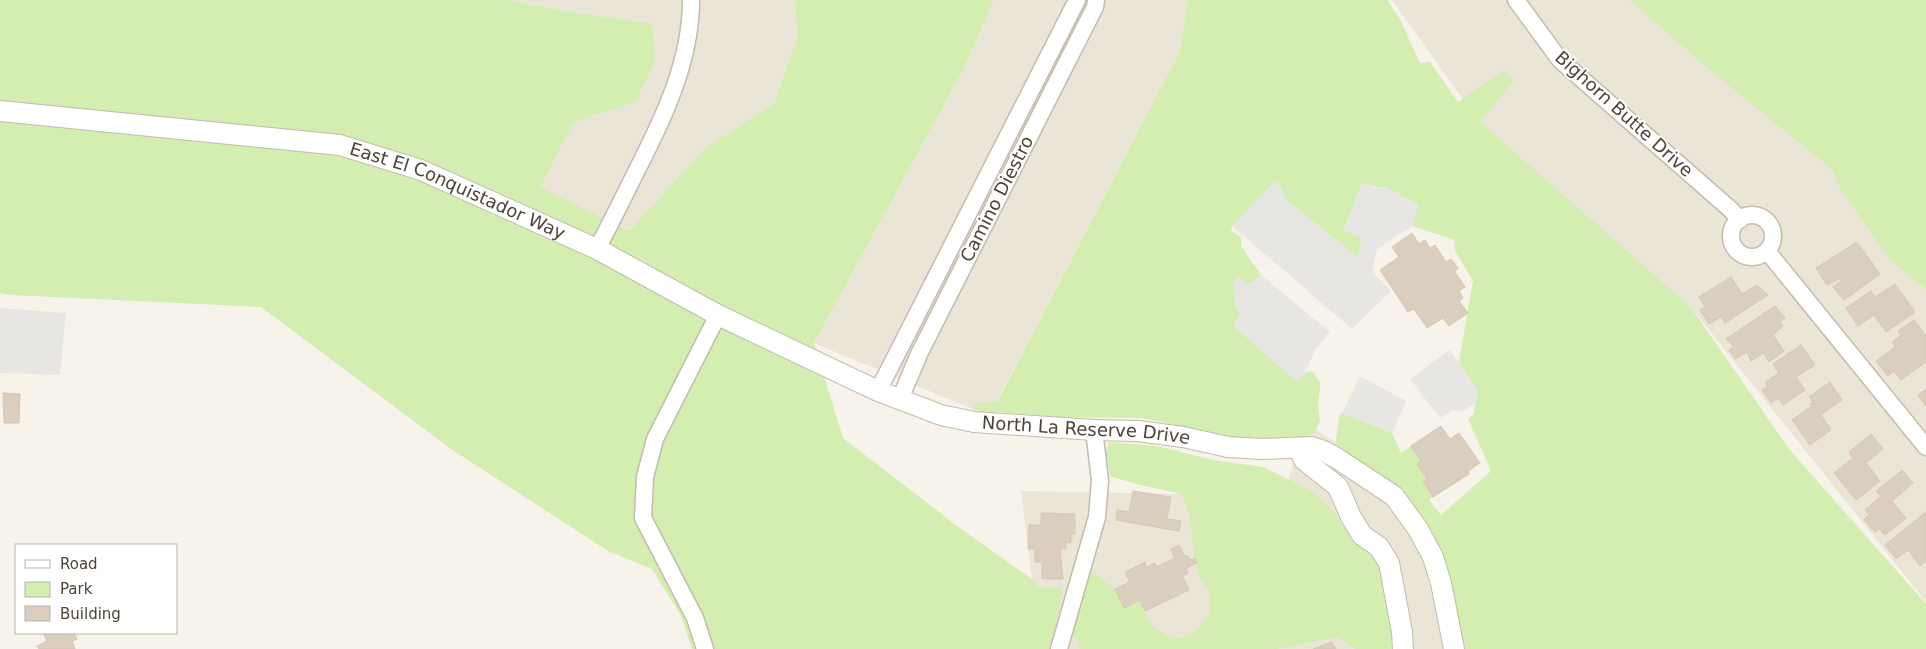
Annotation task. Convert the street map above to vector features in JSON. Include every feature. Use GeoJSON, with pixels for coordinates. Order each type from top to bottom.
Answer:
{"type":"FeatureCollection","features":[{"type":"Feature","properties":{"kind":"street"},"geometry":{"type":"LineString","coordinates":[[597,249],[661,122],[675,88],[684,51],[691,0]]}},
{"type":"Feature","properties":{"kind":"street","name":"Camino Diestro"},"geometry":{"type":"LineString","coordinates":[[878,391],[1077,0]]}},
{"type":"Feature","properties":{"kind":"street","name":"Camino Diestro"},"geometry":{"type":"LineString","coordinates":[[900,399],[920,352],[1095,7],[1096,0]]}},
{"type":"Feature","properties":{"kind":"street","name":"Bighorn Butte Drive"},"geometry":{"type":"LineString","coordinates":[[1516,0],[1560,60],[1723,202],[1740,220]]}},
{"type":"Feature","properties":{"kind":"street","name":"East El Conquistador Way"},"geometry":{"type":"LineString","coordinates":[[0,111],[340,146],[420,170],[597,249],[718,314],[878,391]]}},
{"type":"Feature","properties":{"kind":"street"},"geometry":{"type":"LineString","coordinates":[[1748,216],[1756,216],[1768,222],[1773,235],[1772,242],[1767,251],[1752,257],[1740,253],[1735,248],[1732,235],[1733,229],[1740,220],[1748,216]]}},
{"type":"Feature","properties":{"kind":"street"},"geometry":{"type":"LineString","coordinates":[[1767,251],[1926,447]]}},
{"type":"Feature","properties":{"kind":"street"},"geometry":{"type":"LineString","coordinates":[[705,649],[695,618],[643,518],[645,477],[655,439],[718,314]]}},
{"type":"Feature","properties":{"kind":"street","name":"North La Reserve Drive"},"geometry":{"type":"LineString","coordinates":[[878,391],[941,415],[974,422],[1138,431],[1183,437],[1228,447],[1262,449],[1311,447],[1324,451],[1394,496],[1418,529],[1434,557],[1454,649]]}},
{"type":"Feature","properties":{"kind":"street"},"geometry":{"type":"LineString","coordinates":[[1059,649],[1097,517],[1100,480],[1094,430]]}},
{"type":"Feature","properties":{"kind":"street"},"geometry":{"type":"LineString","coordinates":[[1299,448],[1304,460],[1338,487],[1351,517],[1362,535],[1379,547],[1389,563],[1402,632],[1403,649]]}},
{"type":"Feature","properties":{"kind":"shaded area"},"geometry":{"type":"Polygon","coordinates":[[[508,0],[795,0],[797,38],[774,103],[705,148],[629,231],[539,187],[574,122],[634,103],[569,12],[508,0]]]}},
{"type":"Feature","properties":{"kind":"shaded area"},"geometry":{"type":"Polygon","coordinates":[[[994,0],[1188,0],[1180,51],[989,416],[814,343],[963,70],[994,0]]]}},
{"type":"Feature","properties":{"kind":"shaded area"},"geometry":{"type":"Polygon","coordinates":[[[1392,0],[1926,0],[1926,602],[1690,306],[1479,122],[1392,0]]]}},
{"type":"Feature","properties":{"kind":"shaded area"},"geometry":{"type":"Polygon","coordinates":[[[1275,181],[1282,188],[1284,198],[1358,258],[1362,237],[1344,231],[1362,183],[1379,189],[1382,186],[1385,187],[1401,194],[1400,197],[1419,204],[1412,226],[1377,249],[1372,272],[1391,291],[1352,329],[1232,226],[1275,181]]]}},
{"type":"Feature","properties":{"kind":"shaded area"},"geometry":{"type":"Polygon","coordinates":[[[1261,275],[1330,332],[1316,349],[1304,373],[1297,382],[1233,326],[1240,314],[1235,304],[1233,283],[1238,276],[1248,284],[1261,275]]]}},
{"type":"Feature","properties":{"kind":"shaded area"},"geometry":{"type":"Polygon","coordinates":[[[0,308],[66,313],[60,375],[0,373],[0,308]]]}},
{"type":"Feature","properties":{"kind":"shaded area"},"geometry":{"type":"Polygon","coordinates":[[[1449,350],[1477,390],[1476,403],[1463,411],[1452,410],[1440,418],[1410,379],[1449,350]]]}},
{"type":"Feature","properties":{"kind":"shaded area"},"geometry":{"type":"Polygon","coordinates":[[[1360,376],[1406,401],[1392,433],[1342,413],[1360,376]]]}},
{"type":"Feature","properties":{"kind":"shaded area"},"geometry":{"type":"Polygon","coordinates":[[[1304,422],[1410,490],[1487,649],[1045,649],[1050,602],[1032,579],[1021,491],[1284,496],[1304,422]]]}},
{"type":"Feature","properties":{"kind":"green space"},"geometry":{"type":"Polygon","coordinates":[[[0,0],[508,0],[569,12],[652,24],[655,63],[634,103],[574,122],[540,187],[629,231],[705,148],[774,103],[797,38],[795,0],[994,0],[963,70],[814,343],[843,438],[961,529],[1032,579],[1040,589],[1062,587],[1060,609],[1049,649],[692,649],[680,614],[652,569],[608,551],[451,449],[261,307],[0,293],[0,0]]]}},
{"type":"Feature","properties":{"kind":"green space"},"geometry":{"type":"Polygon","coordinates":[[[1188,0],[1387,0],[1400,19],[1420,63],[1430,62],[1458,102],[1504,70],[1514,80],[1480,122],[1690,306],[1789,449],[1926,604],[1926,649],[1459,649],[1435,549],[1335,447],[1339,417],[1342,413],[1392,433],[1401,453],[1411,446],[1421,461],[1417,464],[1427,479],[1423,482],[1433,497],[1429,500],[1441,515],[1491,471],[1468,419],[1474,414],[1477,390],[1459,362],[1473,281],[1454,249],[1455,240],[1412,226],[1418,204],[1380,188],[1362,183],[1344,230],[1362,237],[1358,258],[1284,198],[1282,188],[1275,182],[1232,226],[1231,231],[1241,237],[1241,246],[1261,275],[1248,284],[1235,304],[1241,314],[1297,381],[1304,374],[1313,372],[1320,382],[1318,405],[1320,421],[1315,432],[1304,437],[1237,439],[1143,418],[1057,417],[974,410],[975,403],[997,402],[1180,51],[1188,0]]]}},
{"type":"Feature","properties":{"kind":"green space"},"geometry":{"type":"Polygon","coordinates":[[[1630,0],[1926,0],[1926,289],[1892,262],[1839,187],[1834,171],[1699,61],[1630,0]]]}},
{"type":"Feature","properties":{"kind":"green space"},"geometry":{"type":"Polygon","coordinates":[[[1109,442],[1157,446],[1213,460],[1263,467],[1312,491],[1336,515],[1353,542],[1368,553],[1379,566],[1385,583],[1396,649],[1356,649],[1336,637],[1276,649],[1080,649],[1072,630],[1089,570],[1115,589],[1124,608],[1139,600],[1148,620],[1160,631],[1174,639],[1194,633],[1209,615],[1210,592],[1199,576],[1189,513],[1181,494],[1110,476],[1106,451],[1109,442]]]}},
{"type":"Feature","properties":{"kind":"building"},"geometry":{"type":"Polygon","coordinates":[[[1412,233],[1419,244],[1425,240],[1430,248],[1435,245],[1446,262],[1451,259],[1458,268],[1455,272],[1465,287],[1459,291],[1463,298],[1459,301],[1468,313],[1449,326],[1443,318],[1427,328],[1414,309],[1408,312],[1380,270],[1399,257],[1392,247],[1412,233]]]}},
{"type":"Feature","properties":{"kind":"building"},"geometry":{"type":"Polygon","coordinates":[[[1857,242],[1880,274],[1844,300],[1833,287],[1841,281],[1839,279],[1827,285],[1816,268],[1857,242]]]}},
{"type":"Feature","properties":{"kind":"building"},"geometry":{"type":"Polygon","coordinates":[[[1731,277],[1742,294],[1757,285],[1768,295],[1725,323],[1721,317],[1709,324],[1700,310],[1705,307],[1699,297],[1731,277]]]}},
{"type":"Feature","properties":{"kind":"building"},"geometry":{"type":"Polygon","coordinates":[[[1895,284],[1915,312],[1886,332],[1874,315],[1858,326],[1846,308],[1871,291],[1875,297],[1895,284]]]}},
{"type":"Feature","properties":{"kind":"building"},"geometry":{"type":"Polygon","coordinates":[[[1775,306],[1785,318],[1780,321],[1783,326],[1773,335],[1784,351],[1769,362],[1764,353],[1751,361],[1747,352],[1735,359],[1729,350],[1734,347],[1726,339],[1775,306]]]}},
{"type":"Feature","properties":{"kind":"building"},"geometry":{"type":"Polygon","coordinates":[[[1914,320],[1926,336],[1926,362],[1901,380],[1894,371],[1888,376],[1876,361],[1895,347],[1892,342],[1901,335],[1898,331],[1914,320]]]}},
{"type":"Feature","properties":{"kind":"building"},"geometry":{"type":"Polygon","coordinates":[[[1801,345],[1815,365],[1796,377],[1805,390],[1783,405],[1778,398],[1771,403],[1762,390],[1767,386],[1766,382],[1779,373],[1773,364],[1801,345]]]}},
{"type":"Feature","properties":{"kind":"building"},"geometry":{"type":"Polygon","coordinates":[[[1830,382],[1842,400],[1821,415],[1831,430],[1810,445],[1792,420],[1812,406],[1810,404],[1813,402],[1809,397],[1830,382]]]}},
{"type":"Feature","properties":{"kind":"building"},"geometry":{"type":"Polygon","coordinates":[[[1926,389],[1926,406],[1918,395],[1926,389]]]}},
{"type":"Feature","properties":{"kind":"building"},"geometry":{"type":"Polygon","coordinates":[[[3,393],[20,394],[19,423],[4,423],[3,393]]]}},
{"type":"Feature","properties":{"kind":"building"},"geometry":{"type":"Polygon","coordinates":[[[1441,426],[1450,439],[1459,433],[1480,463],[1468,471],[1469,474],[1433,497],[1423,482],[1427,479],[1417,464],[1421,461],[1411,446],[1441,426]]]}},
{"type":"Feature","properties":{"kind":"building"},"geometry":{"type":"Polygon","coordinates":[[[1871,434],[1883,449],[1866,463],[1880,481],[1856,500],[1834,473],[1853,458],[1849,452],[1871,434]]]}},
{"type":"Feature","properties":{"kind":"building"},"geometry":{"type":"Polygon","coordinates":[[[1902,470],[1913,483],[1892,501],[1906,518],[1885,535],[1879,529],[1875,532],[1864,520],[1869,515],[1865,510],[1881,496],[1876,491],[1902,470]]]}},
{"type":"Feature","properties":{"kind":"building"},"geometry":{"type":"Polygon","coordinates":[[[1133,491],[1171,497],[1167,519],[1181,521],[1179,531],[1116,520],[1117,510],[1129,512],[1133,491]]]}},
{"type":"Feature","properties":{"kind":"building"},"geometry":{"type":"Polygon","coordinates":[[[1926,512],[1926,561],[1920,566],[1908,550],[1896,559],[1885,545],[1926,512]]]}},
{"type":"Feature","properties":{"kind":"building"},"geometry":{"type":"Polygon","coordinates":[[[1041,513],[1075,514],[1075,534],[1071,534],[1071,543],[1066,542],[1066,549],[1060,549],[1063,579],[1042,579],[1042,562],[1035,562],[1035,549],[1028,549],[1029,525],[1041,525],[1041,513]]]}},
{"type":"Feature","properties":{"kind":"building"},"geometry":{"type":"Polygon","coordinates":[[[1179,545],[1185,557],[1188,556],[1190,560],[1195,558],[1197,563],[1186,568],[1188,573],[1182,576],[1189,590],[1145,611],[1139,600],[1124,608],[1115,589],[1130,582],[1125,572],[1145,562],[1146,568],[1155,563],[1156,567],[1175,558],[1171,549],[1179,545]]]}},
{"type":"Feature","properties":{"kind":"building"},"geometry":{"type":"Polygon","coordinates":[[[44,634],[74,634],[77,639],[72,641],[75,649],[39,649],[37,646],[47,641],[44,634]]]}},
{"type":"Feature","properties":{"kind":"building"},"geometry":{"type":"Polygon","coordinates":[[[1332,642],[1336,649],[1313,649],[1332,642]]]}}]}
